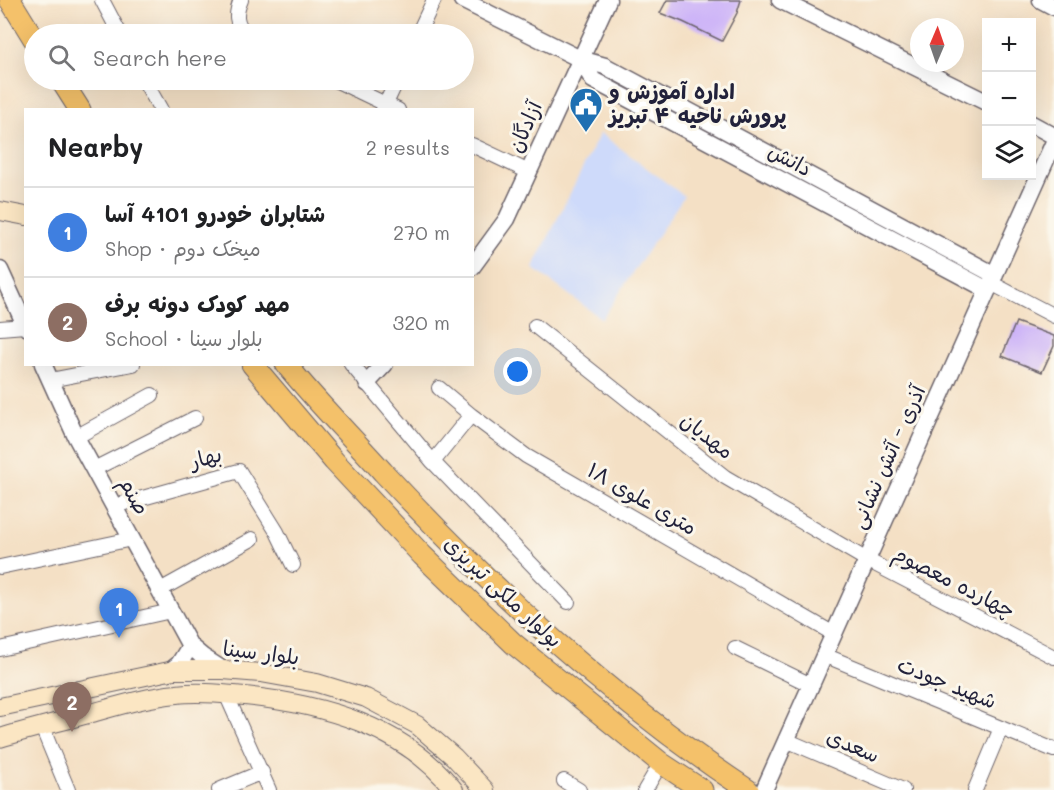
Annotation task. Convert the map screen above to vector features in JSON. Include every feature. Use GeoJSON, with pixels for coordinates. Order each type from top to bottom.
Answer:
{"type":"FeatureCollection","features":[{"type":"Feature","properties":{"kind":"main road"},"geometry":{"type":"LineString","coordinates":[[11,0],[26,24]]}},
{"type":"Feature","properties":{"kind":"main road"},"geometry":{"type":"LineString","coordinates":[[67,90],[79,108]]}},
{"type":"Feature","properties":{"kind":"main road"},"geometry":{"type":"LineString","coordinates":[[0,211],[24,216]]}},
{"type":"Feature","properties":{"kind":"main road","name":"بولوار ملکی تبریزی"},"geometry":{"type":"LineString","coordinates":[[254,366],[334,461],[422,555],[514,644],[661,763],[702,790]]}},
{"type":"Feature","properties":{"kind":"main road","name":"بولوار ملکی تبریزی"},"geometry":{"type":"LineString","coordinates":[[288,366],[444,537],[535,625],[669,736],[748,790]]}},
{"type":"Feature","properties":{"kind":"main road","name":"بلوار سینا"},"geometry":{"type":"LineString","coordinates":[[0,707],[170,672],[223,670],[261,673],[306,681],[366,698],[417,725],[454,757],[485,790]]}},
{"type":"Feature","properties":{"kind":"main road","name":"بلوار سینا"},"geometry":{"type":"LineString","coordinates":[[0,738],[146,698],[179,693],[226,694],[282,700],[323,709],[368,725],[408,746],[441,772],[454,790]]}},
{"type":"Feature","properties":{"kind":"street"},"geometry":{"type":"LineString","coordinates":[[102,0],[115,24]]}},
{"type":"Feature","properties":{"kind":"street"},"geometry":{"type":"LineString","coordinates":[[239,24],[236,16],[241,0]]}},
{"type":"Feature","properties":{"kind":"street"},"geometry":{"type":"LineString","coordinates":[[423,24],[434,0]]}},
{"type":"Feature","properties":{"kind":"street","name":"دانش"},"geometry":{"type":"LineString","coordinates":[[462,0],[580,59],[605,66],[991,283]]}},
{"type":"Feature","properties":{"kind":"street","name":"آزادگان"},"geometry":{"type":"LineString","coordinates":[[474,264],[507,219],[608,0]]}},
{"type":"Feature","properties":{"kind":"street"},"geometry":{"type":"LineString","coordinates":[[780,0],[982,100]]}},
{"type":"Feature","properties":{"kind":"street"},"geometry":{"type":"LineString","coordinates":[[1041,0],[1054,7]]}},
{"type":"Feature","properties":{"kind":"street"},"geometry":{"type":"LineString","coordinates":[[150,90],[160,108]]}},
{"type":"Feature","properties":{"kind":"street"},"geometry":{"type":"LineString","coordinates":[[354,90],[389,108],[394,90]]}},
{"type":"Feature","properties":{"kind":"street"},"geometry":{"type":"LineString","coordinates":[[1036,126],[1054,136]]}},
{"type":"Feature","properties":{"kind":"street","name":"آذرى - آتش نشانى"},"geometry":{"type":"LineString","coordinates":[[764,790],[1054,142]]}},
{"type":"Feature","properties":{"kind":"street"},"geometry":{"type":"LineString","coordinates":[[474,146],[529,172]]}},
{"type":"Feature","properties":{"kind":"street"},"geometry":{"type":"LineString","coordinates":[[0,270],[24,325]]}},
{"type":"Feature","properties":{"kind":"street"},"geometry":{"type":"LineString","coordinates":[[991,283],[1054,316]]}},
{"type":"Feature","properties":{"kind":"street","name":"مهدیان"},"geometry":{"type":"LineString","coordinates":[[535,326],[725,477],[867,560]]}},
{"type":"Feature","properties":{"kind":"street"},"geometry":{"type":"LineString","coordinates":[[0,328],[24,327]]}},
{"type":"Feature","properties":{"kind":"street","name":"صنم"},"geometry":{"type":"LineString","coordinates":[[44,366],[76,437],[190,646]]}},
{"type":"Feature","properties":{"kind":"street"},"geometry":{"type":"LineString","coordinates":[[50,380],[123,366]]}},
{"type":"Feature","properties":{"kind":"street"},"geometry":{"type":"LineString","coordinates":[[353,366],[433,462],[568,602]]}},
{"type":"Feature","properties":{"kind":"street"},"geometry":{"type":"LineString","coordinates":[[367,383],[383,366]]}},
{"type":"Feature","properties":{"kind":"street","name":"۱۸ متری علوی"},"geometry":{"type":"LineString","coordinates":[[439,388],[526,456],[834,634]]}},
{"type":"Feature","properties":{"kind":"street"},"geometry":{"type":"LineString","coordinates":[[76,437],[152,395]]}},
{"type":"Feature","properties":{"kind":"street"},"geometry":{"type":"LineString","coordinates":[[433,462],[471,415]]}},
{"type":"Feature","properties":{"kind":"street"},"geometry":{"type":"LineString","coordinates":[[94,469],[195,418]]}},
{"type":"Feature","properties":{"kind":"street","name":"بهار"},"geometry":{"type":"LineString","coordinates":[[114,506],[239,471],[277,532],[293,565]]}},
{"type":"Feature","properties":{"kind":"street"},"geometry":{"type":"LineString","coordinates":[[0,567],[132,539]]}},
{"type":"Feature","properties":{"kind":"street"},"geometry":{"type":"LineString","coordinates":[[160,590],[252,539]]}},
{"type":"Feature","properties":{"kind":"street","name":"چهارده معصوم"},"geometry":{"type":"LineString","coordinates":[[867,560],[1054,657]]}},
{"type":"Feature","properties":{"kind":"street"},"geometry":{"type":"LineString","coordinates":[[0,649],[171,612]]}},
{"type":"Feature","properties":{"kind":"street"},"geometry":{"type":"LineString","coordinates":[[170,672],[179,664],[190,646],[223,670]]}},
{"type":"Feature","properties":{"kind":"street"},"geometry":{"type":"LineString","coordinates":[[735,648],[811,685]]}},
{"type":"Feature","properties":{"kind":"street","name":"شهید جودت"},"geometry":{"type":"LineString","coordinates":[[824,655],[1054,750]]}},
{"type":"Feature","properties":{"kind":"street"},"geometry":{"type":"LineString","coordinates":[[226,694],[269,790]]}},
{"type":"Feature","properties":{"kind":"street"},"geometry":{"type":"LineString","coordinates":[[42,727],[68,790]]}},
{"type":"Feature","properties":{"kind":"street"},"geometry":{"type":"LineString","coordinates":[[975,790],[1001,728]]}},
{"type":"Feature","properties":{"kind":"street","name":"سعدی"},"geometry":{"type":"LineString","coordinates":[[786,740],[903,790]]}},
{"type":"Feature","properties":{"kind":"street"},"geometry":{"type":"LineString","coordinates":[[645,790],[661,763]]}},
{"type":"Feature","properties":{"kind":"street"},"geometry":{"type":"LineString","coordinates":[[219,790],[262,772]]}},
{"type":"Feature","properties":{"kind":"street"},"geometry":{"type":"LineString","coordinates":[[564,781],[579,790]]}},
{"type":"Feature","properties":{"kind":"shaded area"},"geometry":{"type":"Polygon","coordinates":[[[600,133],[684,196],[602,319],[533,268],[600,133]]]}},
{"type":"Feature","properties":{"kind":"building"},"geometry":{"type":"Polygon","coordinates":[[[667,0],[741,0],[737,13],[722,41],[660,13],[667,0]]]}},
{"type":"Feature","properties":{"kind":"building"},"geometry":{"type":"Polygon","coordinates":[[[1016,322],[1054,336],[1054,346],[1042,372],[1002,356],[1016,322]]]}},
{"type":"Feature","properties":{"kind":"place","name":"اداره آموزش و پرورش ناحیه ۴ تبریز"},"geometry":{"type":"Point","coordinates":[586,133]}},
{"type":"Feature","properties":{"kind":"place","name":"شتابران خودرو 4101 آسا"},"geometry":{"type":"Point","coordinates":[119,638]}},
{"type":"Feature","properties":{"kind":"place","name":"مهد کودک دونه برف"},"geometry":{"type":"Point","coordinates":[72,732]}}]}
